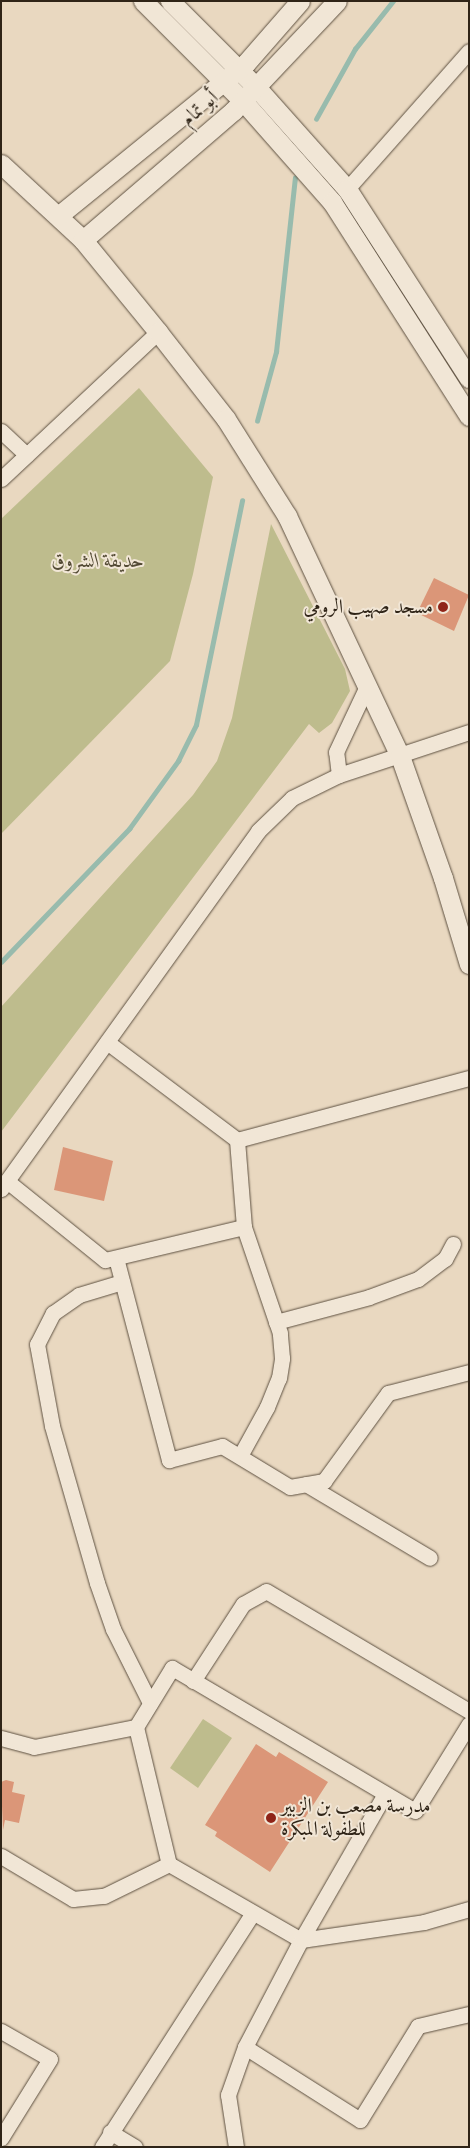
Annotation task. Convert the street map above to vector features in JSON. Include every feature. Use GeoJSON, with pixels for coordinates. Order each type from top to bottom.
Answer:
{"type":"FeatureCollection","features":[{"type":"Feature","properties":{"kind":"street"},"geometry":{"type":"LineString","coordinates":[[143,1],[243,101],[332,202],[469,416]]}},
{"type":"Feature","properties":{"kind":"street"},"geometry":{"type":"LineString","coordinates":[[170,1],[256,87],[347,189],[469,378]]}},
{"type":"Feature","properties":{"kind":"street","name":"أبو تمام"},"geometry":{"type":"LineString","coordinates":[[58,216],[224,82],[300,1]]}},
{"type":"Feature","properties":{"kind":"street","name":"أبو تمام"},"geometry":{"type":"LineString","coordinates":[[83,240],[243,101],[337,1]]}},
{"type":"Feature","properties":{"kind":"street"},"geometry":{"type":"LineString","coordinates":[[347,189],[469,51]]}},
{"type":"Feature","properties":{"kind":"street"},"geometry":{"type":"LineString","coordinates":[[1,164],[83,240],[158,332],[226,418],[287,516],[400,756],[443,878],[469,964]]}},
{"type":"Feature","properties":{"kind":"street"},"geometry":{"type":"LineString","coordinates":[[1,479],[158,332]]}},
{"type":"Feature","properties":{"kind":"street"},"geometry":{"type":"LineString","coordinates":[[1,431],[27,455]]}},
{"type":"Feature","properties":{"kind":"street"},"geometry":{"type":"LineString","coordinates":[[339,775],[336,752],[367,686]]}},
{"type":"Feature","properties":{"kind":"street"},"geometry":{"type":"LineString","coordinates":[[244,1227],[105,1260],[4,1185],[258,831],[292,798],[339,775],[469,732]]}},
{"type":"Feature","properties":{"kind":"street"},"geometry":{"type":"LineString","coordinates":[[107,1042],[237,1140],[244,1227],[276,1322],[282,1358],[279,1378],[240,1456]]}},
{"type":"Feature","properties":{"kind":"street"},"geometry":{"type":"LineString","coordinates":[[237,1140],[469,1078]]}},
{"type":"Feature","properties":{"kind":"street"},"geometry":{"type":"LineString","coordinates":[[276,1322],[369,1297],[418,1279],[444,1259],[453,1244]]}},
{"type":"Feature","properties":{"kind":"street"},"geometry":{"type":"LineString","coordinates":[[116,1258],[169,1460],[222,1446],[290,1487],[324,1481],[388,1393],[469,1372]]}},
{"type":"Feature","properties":{"kind":"street"},"geometry":{"type":"LineString","coordinates":[[122,1282],[80,1295],[53,1313],[37,1344],[52,1426],[96,1583],[113,1629],[150,1703]]}},
{"type":"Feature","properties":{"kind":"street"},"geometry":{"type":"LineString","coordinates":[[306,1484],[430,1558]]}},
{"type":"Feature","properties":{"kind":"street"},"geometry":{"type":"LineString","coordinates":[[193,1681],[243,1604],[266,1591],[469,1711]]}},
{"type":"Feature","properties":{"kind":"street"},"geometry":{"type":"LineString","coordinates":[[469,1724],[415,1811],[172,1668],[136,1727],[169,1864],[252,1914],[301,1940],[424,1922],[469,1909]]}},
{"type":"Feature","properties":{"kind":"street"},"geometry":{"type":"LineString","coordinates":[[1,1738],[34,1747],[136,1727]]}},
{"type":"Feature","properties":{"kind":"street"},"geometry":{"type":"LineString","coordinates":[[236,2147],[228,2095],[245,2047],[301,1940],[385,1794]]}},
{"type":"Feature","properties":{"kind":"street"},"geometry":{"type":"LineString","coordinates":[[1,1856],[73,1899],[104,1896],[169,1864]]}},
{"type":"Feature","properties":{"kind":"street"},"geometry":{"type":"LineString","coordinates":[[102,2147],[252,1914]]}},
{"type":"Feature","properties":{"kind":"street"},"geometry":{"type":"LineString","coordinates":[[245,2047],[360,2120],[418,2026],[469,2014]]}},
{"type":"Feature","properties":{"kind":"street"},"geometry":{"type":"LineString","coordinates":[[1,2031],[50,2059],[1,2138]]}},
{"type":"Feature","properties":{"kind":"street"},"geometry":{"type":"LineString","coordinates":[[110,2132],[135,2147]]}},
{"type":"Feature","properties":{"kind":"green space","name":"حديقة الشروق"},"geometry":{"type":"Polygon","coordinates":[[[139,388],[213,477],[193,574],[170,661],[1,834],[1,519],[139,388]]]}},
{"type":"Feature","properties":{"kind":"green space"},"geometry":{"type":"Polygon","coordinates":[[[271,524],[345,669],[350,691],[332,723],[319,733],[309,724],[1,1132],[1,1007],[193,795],[217,761],[232,718],[271,524]]]}},
{"type":"Feature","properties":{"kind":"green space"},"geometry":{"type":"Polygon","coordinates":[[[203,1719],[232,1738],[198,1788],[170,1768],[203,1719]]]}},
{"type":"Feature","properties":{"kind":"building","name":"مسجد صهيب الرومي"},"geometry":{"type":"Polygon","coordinates":[[[434,578],[469,595],[454,631],[417,613],[434,578]]]}},
{"type":"Feature","properties":{"kind":"building"},"geometry":{"type":"Polygon","coordinates":[[[63,1147],[113,1161],[104,1201],[54,1190],[63,1147]]]}},
{"type":"Feature","properties":{"kind":"building"},"geometry":{"type":"Polygon","coordinates":[[[256,1744],[276,1757],[279,1752],[328,1782],[270,1872],[215,1836],[217,1832],[205,1825],[256,1744]]]}},
{"type":"Feature","properties":{"kind":"building"},"geometry":{"type":"Polygon","coordinates":[[[6,1780],[14,1782],[12,1792],[25,1795],[19,1823],[5,1820],[3,1830],[1,1782],[6,1780]]]}},
{"type":"Feature","properties":{"kind":"waterway"},"geometry":{"type":"LineString","coordinates":[[316,119],[355,49],[393,1]]}},
{"type":"Feature","properties":{"kind":"waterway"},"geometry":{"type":"LineString","coordinates":[[257,421],[276,352],[295,178]]}},
{"type":"Feature","properties":{"kind":"waterway"},"geometry":{"type":"LineString","coordinates":[[1,962],[129,829],[178,761],[196,725],[242,501]]}},
{"type":"Feature","properties":{"kind":"place","name":"مسجد صهيب الرومي"},"geometry":{"type":"Point","coordinates":[443,607]}},
{"type":"Feature","properties":{"kind":"place","name":"مدرسة مصعب بن الزبير للطفولة المبكرة"},"geometry":{"type":"Point","coordinates":[271,1818]}}]}
